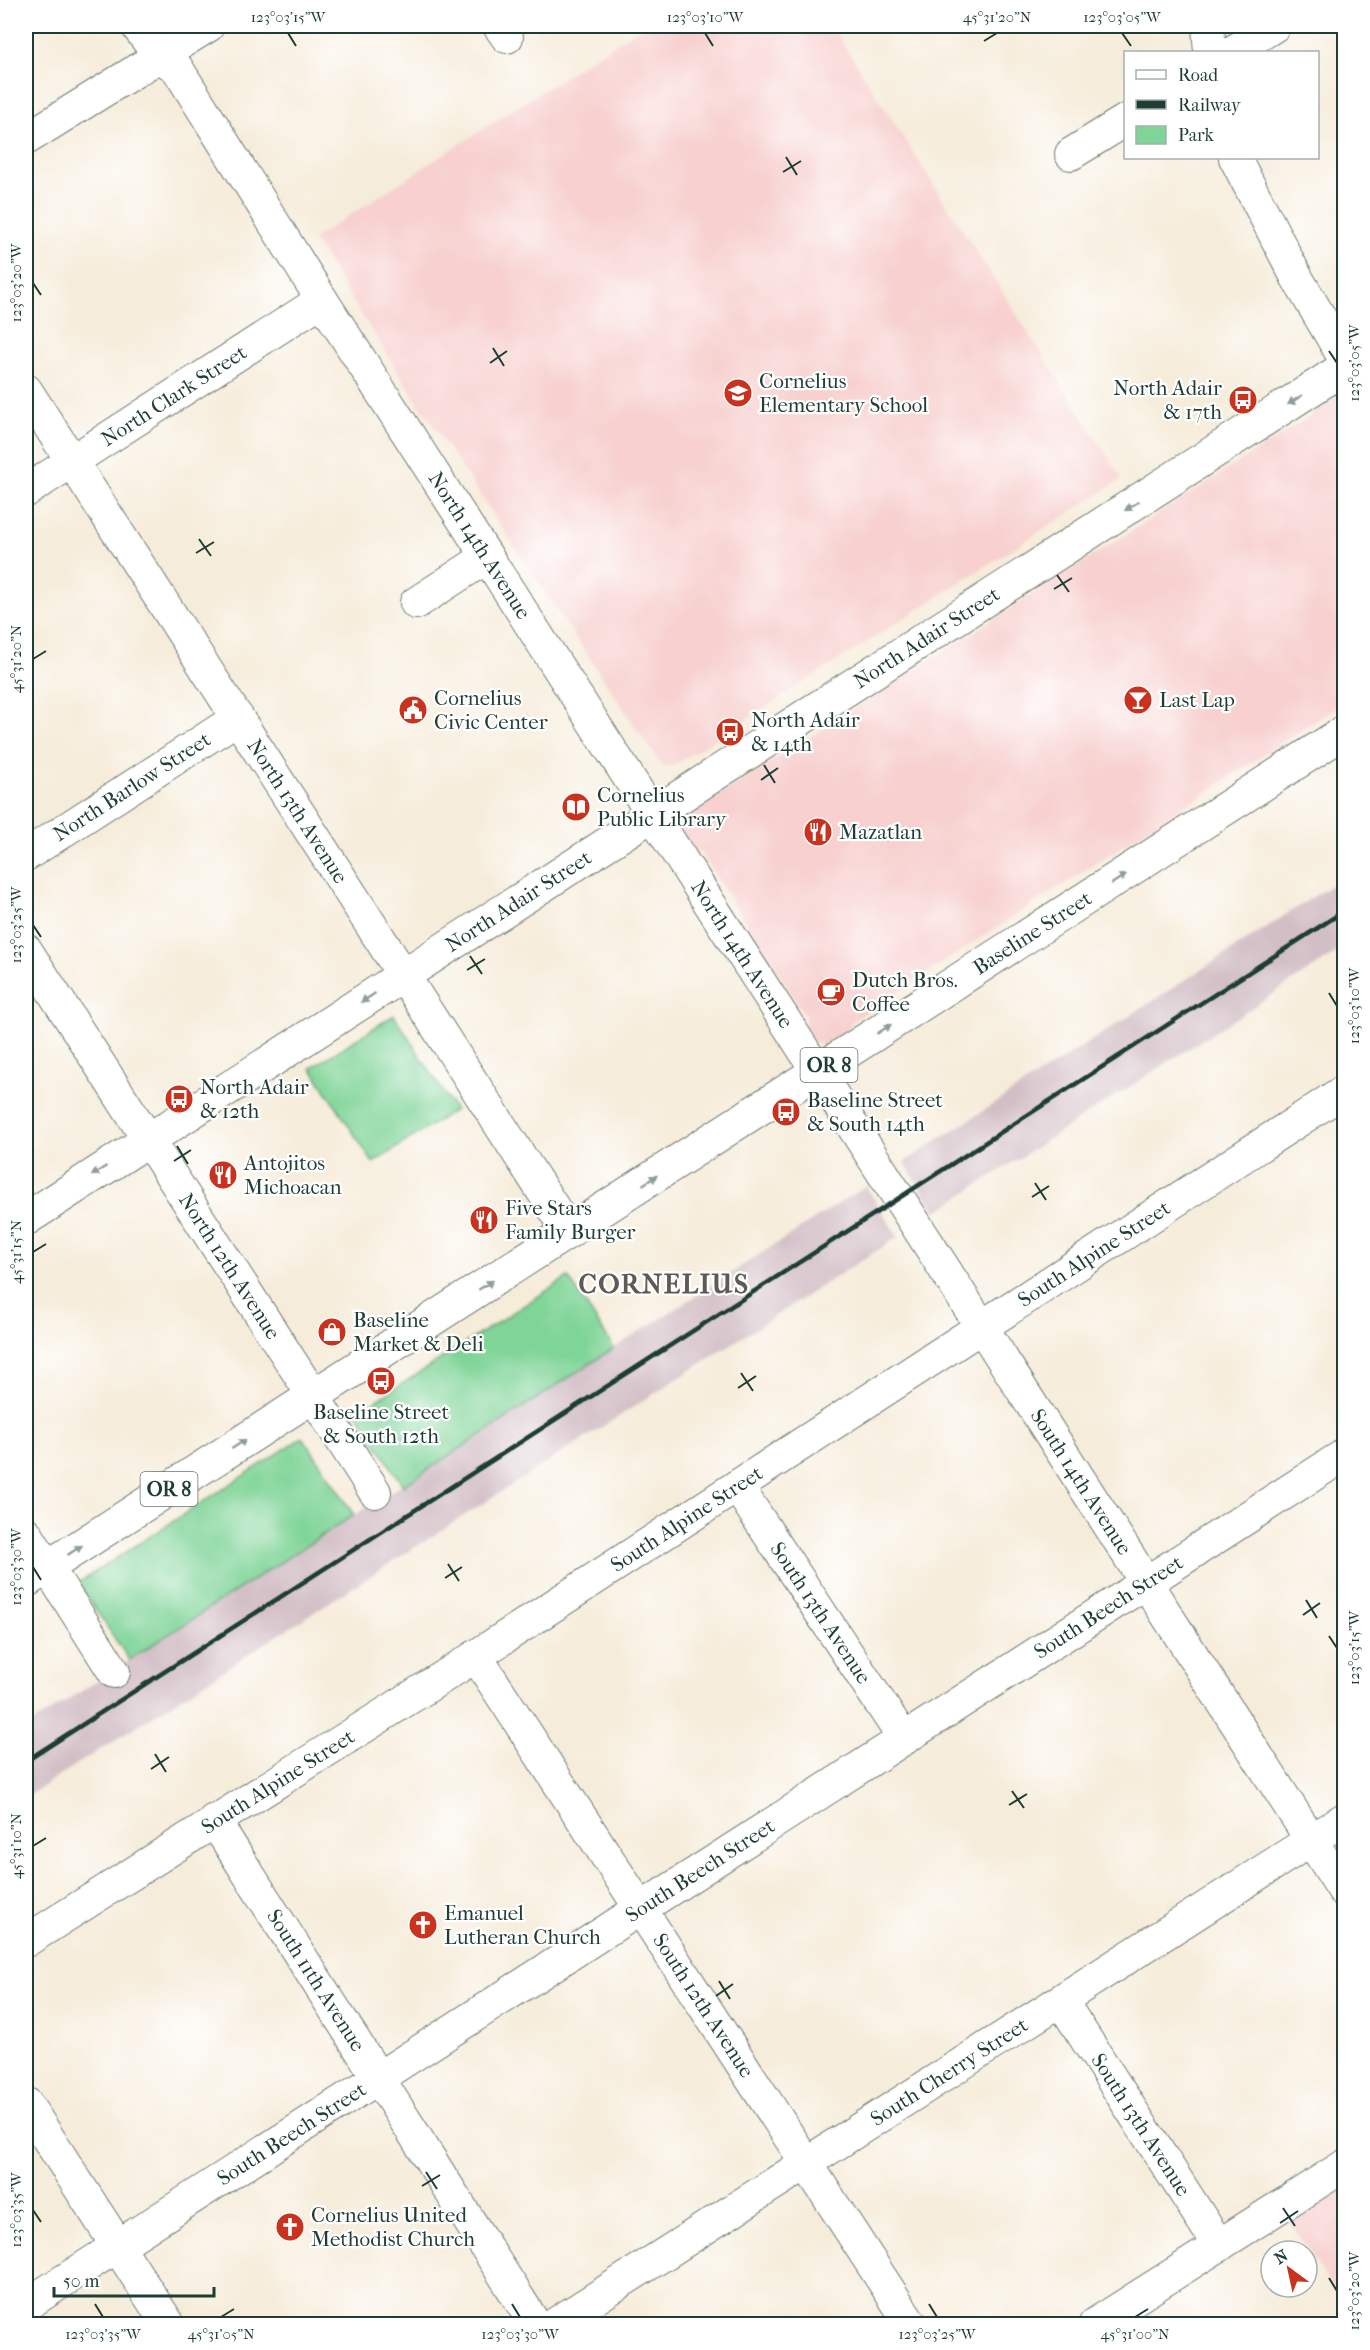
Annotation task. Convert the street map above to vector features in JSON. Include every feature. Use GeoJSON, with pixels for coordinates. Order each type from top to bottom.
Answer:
{"type":"FeatureCollection","features":[{"type":"Feature","properties":{"kind":"main road","name":"North Adair Street"},"geometry":{"type":"LineString","coordinates":[[26,1219],[1344,368]]}},
{"type":"Feature","properties":{"kind":"main road","name":"Baseline Street"},"geometry":{"type":"LineString","coordinates":[[36,1574],[1344,732]]}},
{"type":"Feature","properties":{"kind":"main road"},"geometry":{"type":"LineString","coordinates":[[26,2104],[168,2325]]}},
{"type":"Feature","properties":{"kind":"street","name":"North 14th Avenue"},"geometry":{"type":"LineString","coordinates":[[138,26],[160,57],[177,68],[322,300],[818,1071]]}},
{"type":"Feature","properties":{"kind":"street"},"geometry":{"type":"LineString","coordinates":[[26,139],[208,26]]}},
{"type":"Feature","properties":{"kind":"street"},"geometry":{"type":"LineString","coordinates":[[1208,26],[1210,51]]}},
{"type":"Feature","properties":{"kind":"street"},"geometry":{"type":"LineString","coordinates":[[1234,51],[1274,26]]}},
{"type":"Feature","properties":{"kind":"street"},"geometry":{"type":"LineString","coordinates":[[1071,154],[1124,121]]}},
{"type":"Feature","properties":{"kind":"street"},"geometry":{"type":"LineString","coordinates":[[1236,159],[1297,278],[1344,358]]}},
{"type":"Feature","properties":{"kind":"street","name":"North Clark Street"},"geometry":{"type":"LineString","coordinates":[[26,491],[322,300]]}},
{"type":"Feature","properties":{"kind":"street","name":"North 13th Avenue"},"geometry":{"type":"LineString","coordinates":[[26,390],[569,1232]]}},
{"type":"Feature","properties":{"kind":"street"},"geometry":{"type":"LineString","coordinates":[[416,603],[487,557]]}},
{"type":"Feature","properties":{"kind":"street","name":"North Barlow Street"},"geometry":{"type":"LineString","coordinates":[[26,855],[238,718]]}},
{"type":"Feature","properties":{"kind":"street","name":"North 12th Avenue"},"geometry":{"type":"LineString","coordinates":[[26,950],[375,1492]]}},
{"type":"Feature","properties":{"kind":"street","name":"South 14th Avenue"},"geometry":{"type":"LineString","coordinates":[[818,1071],[1344,1891]]}},
{"type":"Feature","properties":{"kind":"street","name":"South Alpine Street"},"geometry":{"type":"LineString","coordinates":[[26,1941],[476,1656],[1344,1091]]}},
{"type":"Feature","properties":{"kind":"street","name":"South Beech Street"},"geometry":{"type":"LineString","coordinates":[[26,2305],[639,1907],[1344,1455]]}},
{"type":"Feature","properties":{"kind":"street","name":"South 13th Avenue"},"geometry":{"type":"LineString","coordinates":[[737,1486],[904,1739]]}},
{"type":"Feature","properties":{"kind":"street"},"geometry":{"type":"LineString","coordinates":[[26,1533],[36,1574],[114,1672]]}},
{"type":"Feature","properties":{"kind":"street","name":"South 12th Avenue"},"geometry":{"type":"LineString","coordinates":[[476,1656],[910,2325]]}},
{"type":"Feature","properties":{"kind":"street","name":"South Cherry Street"},"geometry":{"type":"LineString","coordinates":[[555,2325],[1062,2002],[1344,1819]]}},
{"type":"Feature","properties":{"kind":"street","name":"South 11th Avenue"},"geometry":{"type":"LineString","coordinates":[[214,1820],[536,2325]]}},
{"type":"Feature","properties":{"kind":"street","name":"South 13th Avenue"},"geometry":{"type":"LineString","coordinates":[[1062,2002],[1219,2246]]}},
{"type":"Feature","properties":{"kind":"street"},"geometry":{"type":"LineString","coordinates":[[1095,2325],[1344,2166]]}},
{"type":"Feature","properties":{"kind":"shaded area","name":"Cornelius Elementary School"},"geometry":{"type":"Polygon","coordinates":[[[643,26],[832,26],[1122,479],[673,766],[662,766],[421,407],[313,239],[643,26]]]}},
{"type":"Feature","properties":{"kind":"shaded area"},"geometry":{"type":"Polygon","coordinates":[[[1333,395],[1344,397],[1344,703],[852,1021],[846,1034],[827,1046],[813,1041],[805,1027],[805,1016],[700,851],[688,847],[676,823],[679,814],[699,800],[711,800],[1311,416],[1318,403],[1333,395]]]}},
{"type":"Feature","properties":{"kind":"shaded area"},"geometry":{"type":"Polygon","coordinates":[[[1344,877],[1344,948],[936,1212],[904,1162],[1344,877]]]}},
{"type":"Feature","properties":{"kind":"shaded area"},"geometry":{"type":"Polygon","coordinates":[[[866,1186],[898,1237],[26,1797],[26,1727],[866,1186]]]}},
{"type":"Feature","properties":{"kind":"shaded area"},"geometry":{"type":"Polygon","coordinates":[[[1344,2178],[1344,2306],[1319,2267],[1319,2239],[1301,2239],[1286,2216],[1344,2178]]]}},
{"type":"Feature","properties":{"kind":"green space"},"geometry":{"type":"Polygon","coordinates":[[[394,1015],[455,1110],[373,1163],[311,1068],[394,1015]]]}},
{"type":"Feature","properties":{"kind":"green space"},"geometry":{"type":"Polygon","coordinates":[[[568,1277],[614,1348],[403,1486],[357,1413],[568,1277]]]}},
{"type":"Feature","properties":{"kind":"green space"},"geometry":{"type":"Polygon","coordinates":[[[303,1437],[354,1515],[129,1660],[78,1583],[303,1437]]]}},
{"type":"Feature","properties":{"kind":"railway"},"geometry":{"type":"LineString","coordinates":[[26,1761],[1344,911]]}},
{"type":"Feature","properties":{"kind":"place","name":"Cornelius Elementary School"},"geometry":{"type":"Point","coordinates":[738,393]}},
{"type":"Feature","properties":{"kind":"place","name":"North Adair & 17th"},"geometry":{"type":"Point","coordinates":[1243,400]}},
{"type":"Feature","properties":{"kind":"place","name":"Last Lap"},"geometry":{"type":"Point","coordinates":[1138,700]}},
{"type":"Feature","properties":{"kind":"place","name":"Cornelius Civic Center"},"geometry":{"type":"Point","coordinates":[413,710]}},
{"type":"Feature","properties":{"kind":"place","name":"North Adair & 14th"},"geometry":{"type":"Point","coordinates":[730,732]}},
{"type":"Feature","properties":{"kind":"place","name":"Cornelius Public Library"},"geometry":{"type":"Point","coordinates":[576,807]}},
{"type":"Feature","properties":{"kind":"place","name":"Mazatlan"},"geometry":{"type":"Point","coordinates":[818,832]}},
{"type":"Feature","properties":{"kind":"place","name":"Dutch Bros. Coffee"},"geometry":{"type":"Point","coordinates":[831,992]}},
{"type":"Feature","properties":{"kind":"place","name":"North Adair & 12th"},"geometry":{"type":"Point","coordinates":[179,1099]}},
{"type":"Feature","properties":{"kind":"place","name":"Baseline Street & South 14th"},"geometry":{"type":"Point","coordinates":[786,1112]}},
{"type":"Feature","properties":{"kind":"place","name":"Antojitos Michoacan"},"geometry":{"type":"Point","coordinates":[223,1175]}},
{"type":"Feature","properties":{"kind":"place","name":"Five Stars Family Burger"},"geometry":{"type":"Point","coordinates":[484,1220]}},
{"type":"Feature","properties":{"kind":"place","name":"Baseline Market & Deli"},"geometry":{"type":"Point","coordinates":[332,1332]}},
{"type":"Feature","properties":{"kind":"place","name":"Baseline Street & South 12th"},"geometry":{"type":"Point","coordinates":[381,1381]}},
{"type":"Feature","properties":{"kind":"place","name":"Emanuel Lutheran Church"},"geometry":{"type":"Point","coordinates":[423,1925]}},
{"type":"Feature","properties":{"kind":"place","name":"Cornelius United Methodist Church"},"geometry":{"type":"Point","coordinates":[290,2227]}},
{"type":"Feature","properties":{"kind":"district","name":"CORNELIUS"},"geometry":{"type":"Point","coordinates":[664,1284]}}]}
